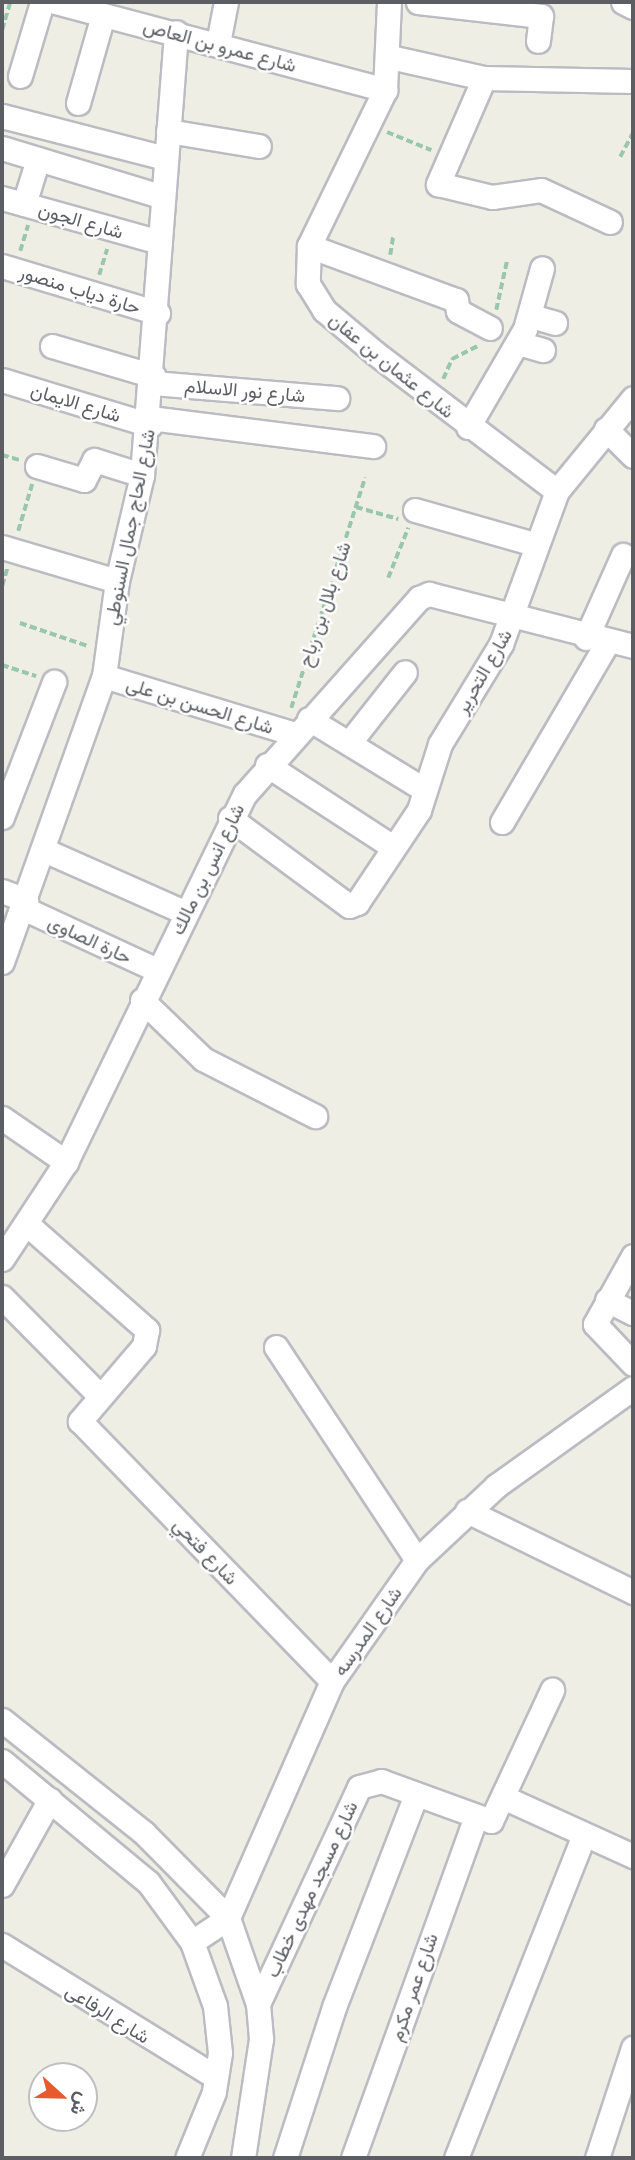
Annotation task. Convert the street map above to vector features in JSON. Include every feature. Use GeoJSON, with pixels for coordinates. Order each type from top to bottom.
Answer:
{"type":"FeatureCollection","features":[{"type":"Feature","properties":{"kind":"street"},"geometry":{"type":"LineString","coordinates":[[20,76],[42,2]]}},
{"type":"Feature","properties":{"kind":"street","name":"شارع عمرو بن العاص"},"geometry":{"type":"LineString","coordinates":[[55,2],[112,11],[176,32],[385,90]]}},
{"type":"Feature","properties":{"kind":"street"},"geometry":{"type":"LineString","coordinates":[[218,43],[226,2]]}},
{"type":"Feature","properties":{"kind":"street","name":"شارع عثمان بن عفان"},"geometry":{"type":"LineString","coordinates":[[388,2],[390,57],[385,90],[309,246],[308,284],[319,304],[468,427],[557,491]]}},
{"type":"Feature","properties":{"kind":"street"},"geometry":{"type":"LineString","coordinates":[[418,2],[541,16],[538,41]]}},
{"type":"Feature","properties":{"kind":"street"},"geometry":{"type":"LineString","coordinates":[[623,2],[633,7]]}},
{"type":"Feature","properties":{"kind":"street"},"geometry":{"type":"LineString","coordinates":[[78,103],[112,11]]}},
{"type":"Feature","properties":{"kind":"street","name":"شارع الحاج جمال السنوطي"},"geometry":{"type":"LineString","coordinates":[[4,950],[44,850],[105,664],[117,581],[142,475],[154,379],[160,242],[176,32]]}},
{"type":"Feature","properties":{"kind":"street"},"geometry":{"type":"LineString","coordinates":[[390,57],[484,78],[633,81]]}},
{"type":"Feature","properties":{"kind":"street"},"geometry":{"type":"LineString","coordinates":[[484,78],[446,156],[440,184],[492,197],[541,191],[610,222]]}},
{"type":"Feature","properties":{"kind":"street"},"geometry":{"type":"LineString","coordinates":[[2,116],[166,158]]}},
{"type":"Feature","properties":{"kind":"street"},"geometry":{"type":"LineString","coordinates":[[168,131],[259,146]]}},
{"type":"Feature","properties":{"kind":"street"},"geometry":{"type":"LineString","coordinates":[[2,148],[163,197]]}},
{"type":"Feature","properties":{"kind":"street"},"geometry":{"type":"LineString","coordinates":[[29,205],[38,159]]}},
{"type":"Feature","properties":{"kind":"street","name":"شارع الجون"},"geometry":{"type":"LineString","coordinates":[[2,198],[160,242]]}},
{"type":"Feature","properties":{"kind":"street"},"geometry":{"type":"LineString","coordinates":[[309,246],[456,300],[458,311],[490,328]]}},
{"type":"Feature","properties":{"kind":"street","name":"حارة دياب منصور"},"geometry":{"type":"LineString","coordinates":[[8,267],[158,313]]}},
{"type":"Feature","properties":{"kind":"street"},"geometry":{"type":"LineString","coordinates":[[468,427],[531,316],[542,268]]}},
{"type":"Feature","properties":{"kind":"street"},"geometry":{"type":"LineString","coordinates":[[531,316],[555,323]]}},
{"type":"Feature","properties":{"kind":"street"},"geometry":{"type":"LineString","coordinates":[[517,343],[543,350]]}},
{"type":"Feature","properties":{"kind":"street","name":"شارع نور الاسلام"},"geometry":{"type":"LineString","coordinates":[[52,346],[154,379],[337,398]]}},
{"type":"Feature","properties":{"kind":"street","name":"شارع الايمان"},"geometry":{"type":"LineString","coordinates":[[2,380],[150,421],[373,446]]}},
{"type":"Feature","properties":{"kind":"street","name":"شارع التحرير"},"geometry":{"type":"LineString","coordinates":[[230,818],[349,906],[393,847],[425,790],[440,744],[514,617],[534,544],[557,491],[633,398]]}},
{"type":"Feature","properties":{"kind":"street"},"geometry":{"type":"LineString","coordinates":[[606,429],[633,457]]}},
{"type":"Feature","properties":{"kind":"street"},"geometry":{"type":"LineString","coordinates":[[37,466],[84,480],[94,460],[142,475]]}},
{"type":"Feature","properties":{"kind":"street"},"geometry":{"type":"LineString","coordinates":[[415,510],[534,544]]}},
{"type":"Feature","properties":{"kind":"street"},"geometry":{"type":"LineString","coordinates":[[7,548],[117,581]]}},
{"type":"Feature","properties":{"kind":"street"},"geometry":{"type":"LineString","coordinates":[[502,822],[597,639],[623,555]]}},
{"type":"Feature","properties":{"kind":"street","name":"شارع انس بن مالك"},"geometry":{"type":"LineString","coordinates":[[2,1259],[28,1224],[66,1162],[230,818],[296,728],[425,595],[633,646]]}},
{"type":"Feature","properties":{"kind":"street","name":"شارع الحسن بن على"},"geometry":{"type":"LineString","coordinates":[[105,664],[349,743],[425,790]]}},
{"type":"Feature","properties":{"kind":"street"},"geometry":{"type":"LineString","coordinates":[[349,743],[405,672]]}},
{"type":"Feature","properties":{"kind":"street"},"geometry":{"type":"LineString","coordinates":[[2,817],[54,682]]}},
{"type":"Feature","properties":{"kind":"street"},"geometry":{"type":"LineString","coordinates":[[267,765],[393,847]]}},
{"type":"Feature","properties":{"kind":"street"},"geometry":{"type":"LineString","coordinates":[[44,850],[186,913]]}},
{"type":"Feature","properties":{"kind":"street","name":"حارة الصاوى"},"geometry":{"type":"LineString","coordinates":[[2,891],[157,970]]}},
{"type":"Feature","properties":{"kind":"street"},"geometry":{"type":"LineString","coordinates":[[142,1000],[203,1059],[315,1116]]}},
{"type":"Feature","properties":{"kind":"street"},"geometry":{"type":"LineString","coordinates":[[2,1118],[66,1162]]}},
{"type":"Feature","properties":{"kind":"street"},"geometry":{"type":"LineString","coordinates":[[2,1297],[98,1394],[144,1346],[147,1330],[28,1224]]}},
{"type":"Feature","properties":{"kind":"street"},"geometry":{"type":"LineString","coordinates":[[633,1256],[607,1300],[595,1330],[633,1364]]}},
{"type":"Feature","properties":{"kind":"street"},"geometry":{"type":"LineString","coordinates":[[607,1300],[633,1313]]}},
{"type":"Feature","properties":{"kind":"street"},"geometry":{"type":"LineString","coordinates":[[276,1347],[417,1560]]}},
{"type":"Feature","properties":{"kind":"street","name":"شارع المدرسه"},"geometry":{"type":"LineString","coordinates":[[228,1918],[332,1681],[417,1560],[467,1511],[633,1388]]}},
{"type":"Feature","properties":{"kind":"street","name":"شارع فتحي"},"geometry":{"type":"LineString","coordinates":[[98,1394],[80,1421],[332,1681]]}},
{"type":"Feature","properties":{"kind":"street"},"geometry":{"type":"LineString","coordinates":[[467,1511],[633,1592]]}},
{"type":"Feature","properties":{"kind":"street","name":"شارع عمر مكرم"},"geometry":{"type":"LineString","coordinates":[[353,2158],[483,1819],[503,1797],[552,1690]]}},
{"type":"Feature","properties":{"kind":"street"},"geometry":{"type":"LineString","coordinates":[[2,1720],[144,1833],[228,1918],[258,2004],[261,2070],[243,2158]]}},
{"type":"Feature","properties":{"kind":"street"},"geometry":{"type":"LineString","coordinates":[[2,1761],[148,1882],[192,1941],[215,2006],[216,2077],[187,2158]]}},
{"type":"Feature","properties":{"kind":"street","name":"شارع مسجد مهدى خطاب"},"geometry":{"type":"LineString","coordinates":[[258,2004],[359,1787],[381,1781],[483,1819]]}},
{"type":"Feature","properties":{"kind":"street"},"geometry":{"type":"LineString","coordinates":[[285,2158],[334,2007],[416,1794]]}},
{"type":"Feature","properties":{"kind":"street"},"geometry":{"type":"LineString","coordinates":[[503,1797],[633,1856]]}},
{"type":"Feature","properties":{"kind":"street"},"geometry":{"type":"LineString","coordinates":[[2,1885],[50,1799]]}},
{"type":"Feature","properties":{"kind":"street"},"geometry":{"type":"LineString","coordinates":[[456,2158],[584,1834]]}},
{"type":"Feature","properties":{"kind":"street"},"geometry":{"type":"LineString","coordinates":[[192,1941],[228,1918]]}},
{"type":"Feature","properties":{"kind":"street","name":"شارع الرفاعى"},"geometry":{"type":"LineString","coordinates":[[2,1945],[216,2077]]}},
{"type":"Feature","properties":{"kind":"street"},"geometry":{"type":"LineString","coordinates":[[597,2158],[633,2048]]}},
{"type":"Feature","properties":{"kind":"path"},"geometry":{"type":"LineString","coordinates":[[2,30],[10,2]]}},
{"type":"Feature","properties":{"kind":"path"},"geometry":{"type":"LineString","coordinates":[[370,125],[446,156]]}},
{"type":"Feature","properties":{"kind":"path"},"geometry":{"type":"LineString","coordinates":[[620,157],[633,133]]}},
{"type":"Feature","properties":{"kind":"path"},"geometry":{"type":"LineString","coordinates":[[8,267],[29,205]]}},
{"type":"Feature","properties":{"kind":"path"},"geometry":{"type":"LineString","coordinates":[[93,293],[113,229]]}},
{"type":"Feature","properties":{"kind":"path"},"geometry":{"type":"LineString","coordinates":[[2,586],[7,548],[37,466]]}},
{"type":"Feature","properties":{"kind":"path","name":"شارع بلال بن رباح"},"geometry":{"type":"LineString","coordinates":[[296,728],[365,478]]}},
{"type":"Feature","properties":{"kind":"path"},"geometry":{"type":"LineString","coordinates":[[356,507],[410,523],[388,578]]}},
{"type":"Feature","properties":{"kind":"path"},"geometry":{"type":"LineString","coordinates":[[20,622],[105,664]]}}]}
